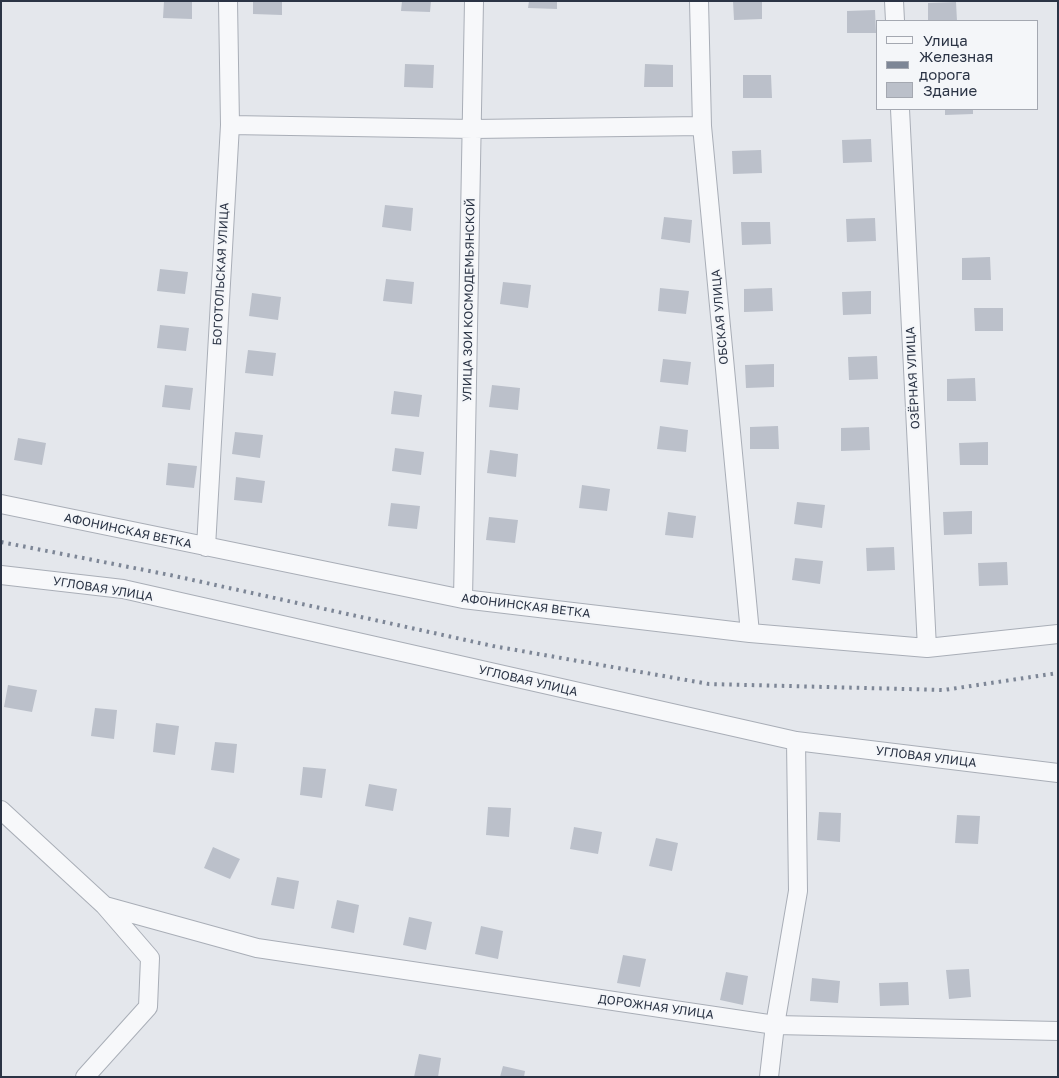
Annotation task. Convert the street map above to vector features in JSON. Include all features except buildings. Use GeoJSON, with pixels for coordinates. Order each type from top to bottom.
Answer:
{"type":"FeatureCollection","features":[{"type":"Feature","properties":{"kind":"street","name":"БОГОТОЛЬСКАЯ УЛИЦА"},"geometry":{"type":"LineString","coordinates":[[206,547],[230,125],[228,1]]}},
{"type":"Feature","properties":{"kind":"street","name":"УЛИЦА ЗОИ КОСМОДЕМЬЯНСКОЙ"},"geometry":{"type":"LineString","coordinates":[[463,599],[474,1]]}},
{"type":"Feature","properties":{"kind":"street","name":"ОБСКАЯ УЛИЦА"},"geometry":{"type":"LineString","coordinates":[[699,1],[702,126],[750,633]]}},
{"type":"Feature","properties":{"kind":"street"},"geometry":{"type":"LineString","coordinates":[[894,1],[895,20]]}},
{"type":"Feature","properties":{"kind":"street","name":"ОЗЁРНАЯ УЛИЦА"},"geometry":{"type":"LineString","coordinates":[[900,110],[927,648]]}},
{"type":"Feature","properties":{"kind":"street"},"geometry":{"type":"LineString","coordinates":[[230,125],[472,129],[702,126]]}},
{"type":"Feature","properties":{"kind":"street","name":"АФОНИНСКАЯ ВЕТКА"},"geometry":{"type":"LineString","coordinates":[[1,504],[463,599],[750,633],[927,648],[1058,634]]}},
{"type":"Feature","properties":{"kind":"street","name":"УГЛОВАЯ УЛИЦА"},"geometry":{"type":"LineString","coordinates":[[1,575],[123,589],[796,741],[1058,773]]}},
{"type":"Feature","properties":{"kind":"street"},"geometry":{"type":"LineString","coordinates":[[769,1077],[775,1025],[798,891],[796,741]]}},
{"type":"Feature","properties":{"kind":"street"},"geometry":{"type":"LineString","coordinates":[[1,810],[105,906],[150,958],[148,1007],[85,1077]]}},
{"type":"Feature","properties":{"kind":"street","name":"ДОРОЖНАЯ УЛИЦА"},"geometry":{"type":"LineString","coordinates":[[105,906],[257,948],[775,1025],[1058,1031]]}},
{"type":"Feature","properties":{"kind":"railway"},"geometry":{"type":"LineString","coordinates":[[1,542],[170,575],[493,646],[709,684],[944,690],[1058,673]]}}]}
